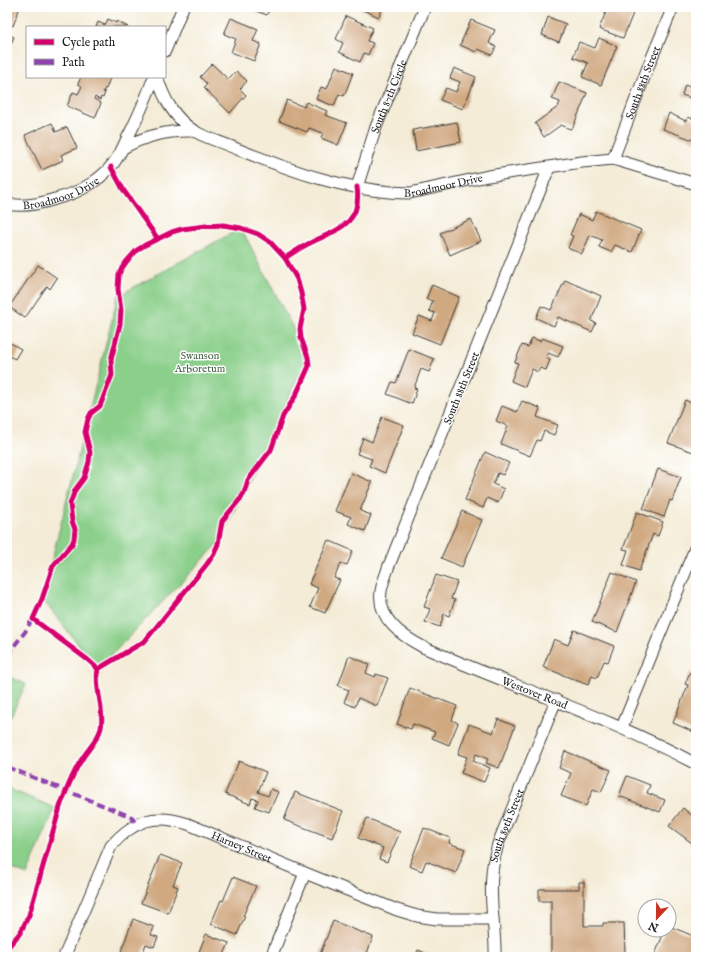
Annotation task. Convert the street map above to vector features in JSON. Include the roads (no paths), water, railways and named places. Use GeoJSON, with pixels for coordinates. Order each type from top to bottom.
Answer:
{"type":"FeatureCollection","features":[{"type":"Feature","properties":{"kind":"street"},"geometry":{"type":"LineString","coordinates":[[166,48],[183,7]]}},
{"type":"Feature","properties":{"kind":"street","name":"South 87th Circle"},"geometry":{"type":"LineString","coordinates":[[358,187],[376,127],[425,7]]}},
{"type":"Feature","properties":{"kind":"street","name":"South 88th Street"},"geometry":{"type":"LineString","coordinates":[[613,159],[673,7]]}},
{"type":"Feature","properties":{"kind":"street","name":"Broadmoor Drive"},"geometry":{"type":"LineString","coordinates":[[156,78],[165,100],[171,110],[195,131]]}},
{"type":"Feature","properties":{"kind":"street","name":"Broadmoor Drive"},"geometry":{"type":"LineString","coordinates":[[7,204],[17,206],[43,203],[73,193],[97,179],[111,167],[119,156],[156,78]]}},
{"type":"Feature","properties":{"kind":"street","name":"Broadmoor Drive"},"geometry":{"type":"LineString","coordinates":[[123,148],[135,141],[150,136],[180,130],[195,131],[324,181],[397,192],[410,192],[488,176],[582,162],[613,159],[696,184]]}},
{"type":"Feature","properties":{"kind":"street","name":"South 88th Street"},"geometry":{"type":"LineString","coordinates":[[383,610],[380,596],[388,568],[549,168]]}},
{"type":"Feature","properties":{"kind":"street"},"geometry":{"type":"LineString","coordinates":[[622,727],[696,546]]}},
{"type":"Feature","properties":{"kind":"street","name":"Westover Road"},"geometry":{"type":"LineString","coordinates":[[383,610],[389,622],[397,631],[423,647],[622,727],[696,764]]}},
{"type":"Feature","properties":{"kind":"street","name":"South 89th Street"},"geometry":{"type":"LineString","coordinates":[[495,957],[492,876],[498,844],[556,700]]}},
{"type":"Feature","properties":{"kind":"street","name":"Harney Street"},"geometry":{"type":"LineString","coordinates":[[64,957],[111,846],[128,829],[148,820],[176,820],[188,824],[305,874],[397,910],[417,916],[437,919],[493,919]]}},
{"type":"Feature","properties":{"kind":"street"},"geometry":{"type":"LineString","coordinates":[[271,957],[305,874]]}},
{"type":"Feature","properties":{"kind":"park label","name":"Swanson Arboretum"},"geometry":{"type":"Point","coordinates":[200,361]}}]}
